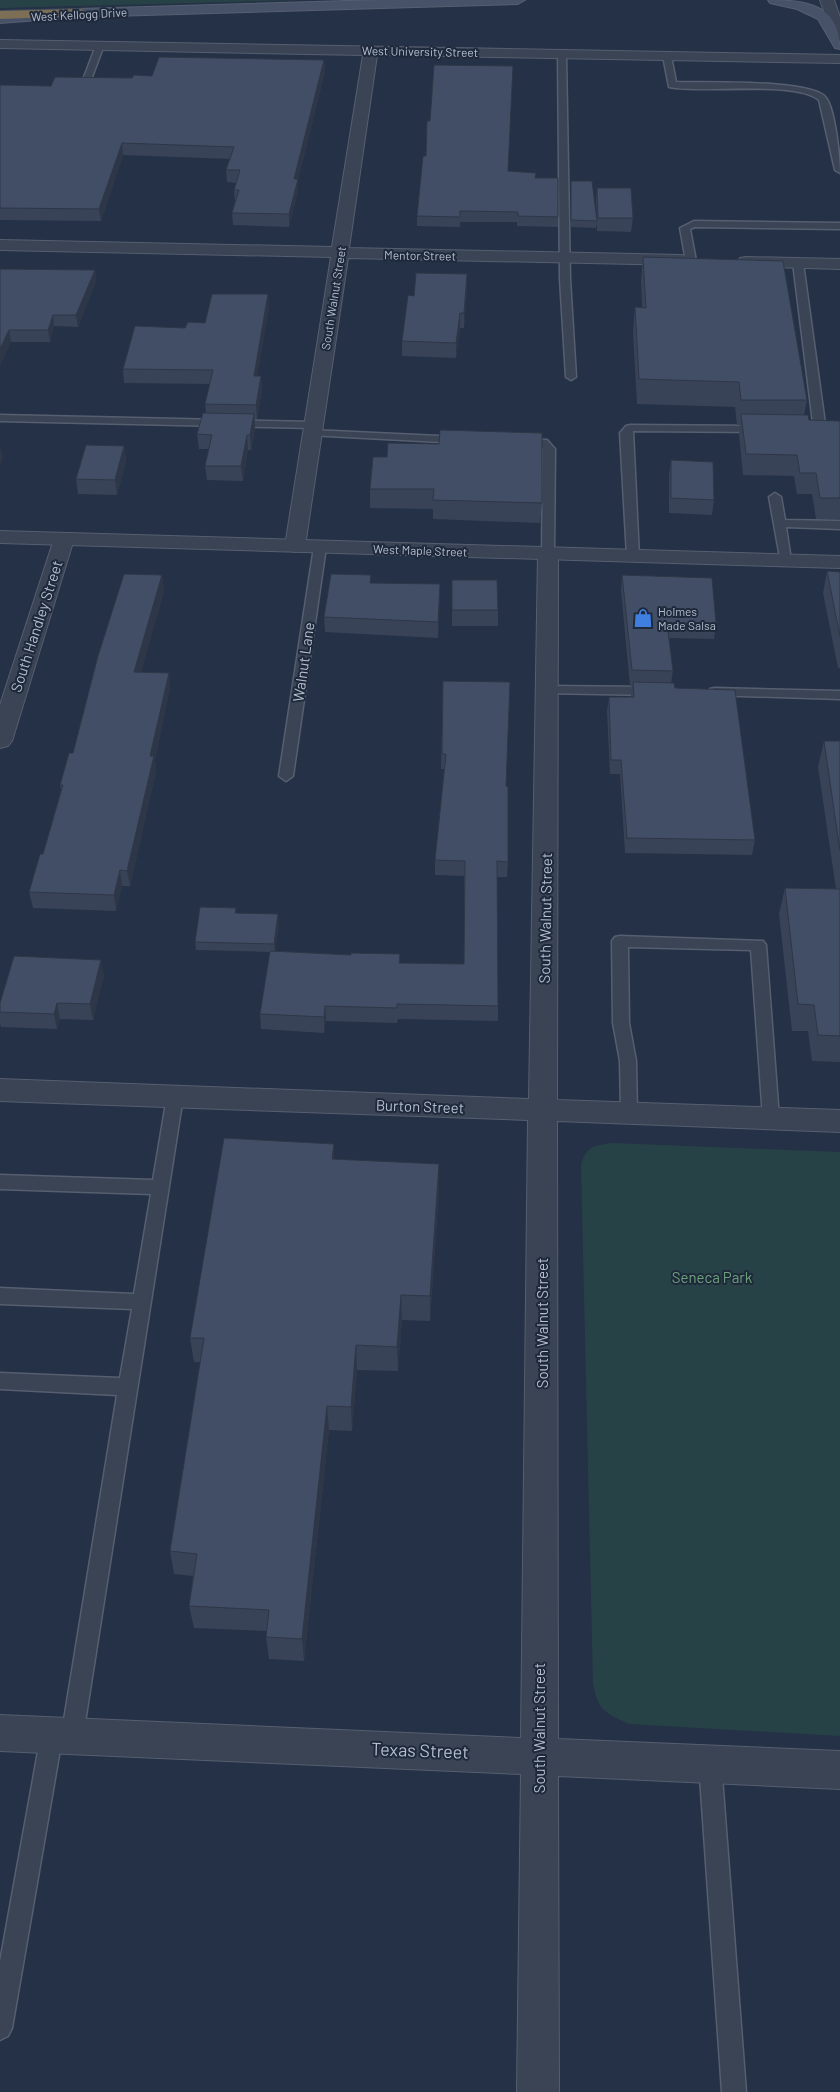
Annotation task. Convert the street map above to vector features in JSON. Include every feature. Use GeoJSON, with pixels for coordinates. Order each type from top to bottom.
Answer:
{"type":"FeatureCollection","features":[{"type":"Feature","properties":{"kind":"highway"},"geometry":{"type":"LineString","coordinates":[[0,15],[78,13]]}},
{"type":"Feature","properties":{"kind":"main road","name":"West Kellogg Drive"},"geometry":{"type":"LineString","coordinates":[[0,19],[78,13],[518,0]]}},
{"type":"Feature","properties":{"kind":"main road"},"geometry":{"type":"LineString","coordinates":[[775,0],[802,6],[823,16],[840,45]]}},
{"type":"Feature","properties":{"kind":"street"},"geometry":{"type":"LineString","coordinates":[[826,0],[840,38]]}},
{"type":"Feature","properties":{"kind":"street","name":"West University Street"},"geometry":{"type":"LineString","coordinates":[[0,44],[840,59]]}},
{"type":"Feature","properties":{"kind":"street","name":"South Walnut Street"},"geometry":{"type":"LineString","coordinates":[[295,546],[371,50]]}},
{"type":"Feature","properties":{"kind":"street","name":"Mentor Street"},"geometry":{"type":"LineString","coordinates":[[0,245],[710,261]]}},
{"type":"Feature","properties":{"kind":"street"},"geometry":{"type":"LineString","coordinates":[[730,261],[840,264]]}},
{"type":"Feature","properties":{"kind":"street","name":"West Maple Street"},"geometry":{"type":"LineString","coordinates":[[0,538],[840,562]]}},
{"type":"Feature","properties":{"kind":"street","name":"South Handley Street"},"geometry":{"type":"LineString","coordinates":[[0,741],[64,539]]}},
{"type":"Feature","properties":{"kind":"street","name":"South Walnut Street"},"geometry":{"type":"LineString","coordinates":[[538,2092],[548,554]]}},
{"type":"Feature","properties":{"kind":"street","name":"Burton Street"},"geometry":{"type":"LineString","coordinates":[[0,1090],[840,1121]]}},
{"type":"Feature","properties":{"kind":"street","name":"Texas Street"},"geometry":{"type":"LineString","coordinates":[[0,1733],[539,1755],[840,1770]]}},
{"type":"Feature","properties":{"kind":"lane"},"geometry":{"type":"LineString","coordinates":[[85,85],[100,45]]}},
{"type":"Feature","properties":{"kind":"lane"},"geometry":{"type":"LineString","coordinates":[[562,54],[566,258],[571,377]]}},
{"type":"Feature","properties":{"kind":"lane"},"geometry":{"type":"LineString","coordinates":[[667,56],[672,85],[793,88],[818,94],[823,99],[836,138],[840,170]]}},
{"type":"Feature","properties":{"kind":"lane"},"geometry":{"type":"LineString","coordinates":[[691,261],[685,228],[694,224],[840,226]]}},
{"type":"Feature","properties":{"kind":"lane"},"geometry":{"type":"LineString","coordinates":[[798,263],[820,431]]}},
{"type":"Feature","properties":{"kind":"lane"},"geometry":{"type":"LineString","coordinates":[[0,418],[313,429],[474,440]]}},
{"type":"Feature","properties":{"kind":"lane"},"geometry":{"type":"LineString","coordinates":[[633,556],[626,433],[630,428],[771,430]]}},
{"type":"Feature","properties":{"kind":"lane"},"geometry":{"type":"LineString","coordinates":[[504,441],[543,442],[548,446],[548,554]]}},
{"type":"Feature","properties":{"kind":"lane"},"geometry":{"type":"LineString","coordinates":[[775,497],[785,560]]}},
{"type":"Feature","properties":{"kind":"lane"},"geometry":{"type":"LineString","coordinates":[[780,523],[840,525]]}},
{"type":"Feature","properties":{"kind":"lane","name":"Walnut Lane"},"geometry":{"type":"LineString","coordinates":[[286,776],[320,547]]}},
{"type":"Feature","properties":{"kind":"lane"},"geometry":{"type":"LineString","coordinates":[[547,690],[668,691]]}},
{"type":"Feature","properties":{"kind":"lane"},"geometry":{"type":"LineString","coordinates":[[706,692],[840,695]]}},
{"type":"Feature","properties":{"kind":"lane"},"geometry":{"type":"LineString","coordinates":[[629,1113],[628,1061],[621,1023],[620,941],[758,945],[771,1118]]}},
{"type":"Feature","properties":{"kind":"lane"},"geometry":{"type":"LineString","coordinates":[[0,2028],[62,1735],[128,1387],[175,1097]]}},
{"type":"Feature","properties":{"kind":"lane"},"geometry":{"type":"LineString","coordinates":[[0,1182],[160,1187]]}},
{"type":"Feature","properties":{"kind":"lane"},"geometry":{"type":"LineString","coordinates":[[0,1296],[141,1302]]}},
{"type":"Feature","properties":{"kind":"lane"},"geometry":{"type":"LineString","coordinates":[[0,1381],[128,1387]]}},
{"type":"Feature","properties":{"kind":"lane"},"geometry":{"type":"LineString","coordinates":[[710,1763],[734,2092]]}},
{"type":"Feature","properties":{"kind":"green space"},"geometry":{"type":"Polygon","coordinates":[[[0,0],[303,0],[0,8],[0,0]]]}},
{"type":"Feature","properties":{"kind":"green space","name":"Seneca Park"},"geometry":{"type":"Polygon","coordinates":[[[612,1143],[840,1152],[840,1736],[629,1724],[608,1713],[600,1706],[593,1684],[581,1165],[588,1150],[612,1143]]]}},
{"type":"Feature","properties":{"kind":"building"},"geometry":{"type":"Polygon","coordinates":[[[159,57],[324,60],[294,179],[298,179],[289,214],[232,213],[239,190],[234,190],[240,170],[226,170],[234,147],[122,143],[99,209],[0,208],[0,85],[51,86],[55,77],[132,78],[134,75],[152,76],[159,57]]]}},
{"type":"Feature","properties":{"kind":"building"},"geometry":{"type":"Polygon","coordinates":[[[434,65],[513,66],[508,171],[536,173],[535,178],[558,178],[558,217],[518,216],[518,212],[460,211],[460,217],[417,216],[423,156],[426,156],[427,121],[430,121],[434,65]]]}},
{"type":"Feature","properties":{"kind":"building"},"geometry":{"type":"Polygon","coordinates":[[[571,181],[592,181],[597,221],[571,220],[571,181]]]}},
{"type":"Feature","properties":{"kind":"building"},"geometry":{"type":"Polygon","coordinates":[[[597,188],[631,188],[633,218],[598,218],[597,188]]]}},
{"type":"Feature","properties":{"kind":"building"},"geometry":{"type":"Polygon","coordinates":[[[643,257],[783,261],[807,400],[741,400],[739,382],[639,379],[635,307],[646,308],[643,257]]]}},
{"type":"Feature","properties":{"kind":"building"},"geometry":{"type":"Polygon","coordinates":[[[0,269],[95,270],[76,315],[53,315],[48,330],[9,330],[0,349],[0,269]]]}},
{"type":"Feature","properties":{"kind":"building"},"geometry":{"type":"Polygon","coordinates":[[[416,273],[467,274],[464,313],[460,313],[456,343],[402,341],[408,295],[414,296],[416,273]]]}},
{"type":"Feature","properties":{"kind":"building"},"geometry":{"type":"Polygon","coordinates":[[[212,294],[268,294],[254,376],[261,376],[256,405],[205,404],[213,370],[123,369],[135,326],[185,328],[188,322],[205,323],[212,294]]]}},
{"type":"Feature","properties":{"kind":"building"},"geometry":{"type":"Polygon","coordinates":[[[203,413],[254,414],[250,435],[247,435],[241,466],[205,466],[212,435],[197,434],[203,413]]]}},
{"type":"Feature","properties":{"kind":"building"},"geometry":{"type":"Polygon","coordinates":[[[741,414],[808,415],[809,420],[840,421],[840,498],[820,498],[816,473],[800,473],[797,455],[746,454],[741,414]]]}},
{"type":"Feature","properties":{"kind":"building"},"geometry":{"type":"Polygon","coordinates":[[[440,430],[542,433],[542,503],[433,500],[434,489],[370,489],[373,457],[387,457],[388,443],[439,444],[440,430]]]}},
{"type":"Feature","properties":{"kind":"building"},"geometry":{"type":"Polygon","coordinates":[[[86,445],[124,446],[115,480],[76,479],[86,445]]]}},
{"type":"Feature","properties":{"kind":"building"},"geometry":{"type":"Polygon","coordinates":[[[671,460],[713,462],[714,500],[671,498],[671,460]]]}},
{"type":"Feature","properties":{"kind":"building"},"geometry":{"type":"Polygon","coordinates":[[[827,571],[840,572],[840,636],[827,571]]]}},
{"type":"Feature","properties":{"kind":"building"},"geometry":{"type":"Polygon","coordinates":[[[124,574],[162,575],[134,672],[169,673],[150,756],[154,756],[127,871],[120,870],[114,895],[29,892],[40,854],[43,854],[63,785],[60,785],[69,753],[73,753],[98,656],[124,574]]]}},
{"type":"Feature","properties":{"kind":"building"},"geometry":{"type":"Polygon","coordinates":[[[331,574],[371,575],[370,583],[440,584],[438,622],[324,617],[331,574]]]}},
{"type":"Feature","properties":{"kind":"building"},"geometry":{"type":"Polygon","coordinates":[[[622,575],[712,578],[716,623],[667,623],[673,671],[632,670],[622,575]]]}},
{"type":"Feature","properties":{"kind":"building"},"geometry":{"type":"Polygon","coordinates":[[[452,580],[497,580],[498,610],[452,610],[452,580]]]}},
{"type":"Feature","properties":{"kind":"building"},"geometry":{"type":"Polygon","coordinates":[[[443,681],[510,682],[506,786],[508,787],[508,862],[497,861],[498,1006],[397,1004],[397,1008],[325,1006],[324,1017],[260,1014],[270,951],[351,955],[351,953],[400,954],[399,963],[464,964],[465,861],[435,860],[446,754],[442,754],[443,681]]]}},
{"type":"Feature","properties":{"kind":"building"},"geometry":{"type":"Polygon","coordinates":[[[633,682],[674,683],[675,688],[735,690],[755,840],[627,838],[621,760],[611,760],[609,697],[634,697],[633,682]]]}},
{"type":"Feature","properties":{"kind":"building"},"geometry":{"type":"Polygon","coordinates":[[[824,741],[840,741],[840,851],[824,741]]]}},
{"type":"Feature","properties":{"kind":"building"},"geometry":{"type":"Polygon","coordinates":[[[785,888],[840,889],[840,1036],[818,1035],[814,1005],[798,1004],[785,888]]]}},
{"type":"Feature","properties":{"kind":"building"},"geometry":{"type":"Polygon","coordinates":[[[200,907],[236,908],[235,913],[278,914],[274,944],[195,942],[200,907]]]}},
{"type":"Feature","properties":{"kind":"building"},"geometry":{"type":"Polygon","coordinates":[[[14,956],[101,960],[90,1004],[57,1003],[54,1014],[0,1012],[0,1003],[14,956]]]}},
{"type":"Feature","properties":{"kind":"building"},"geometry":{"type":"Polygon","coordinates":[[[224,1138],[334,1144],[332,1159],[439,1164],[430,1296],[401,1295],[397,1347],[356,1345],[351,1407],[327,1406],[302,1639],[266,1637],[269,1610],[189,1606],[197,1554],[170,1551],[204,1338],[190,1338],[224,1138]]]}},
{"type":"Feature","properties":{"kind":"place","name":"Holmes Made Salsa"},"geometry":{"type":"Point","coordinates":[643,618]}}]}
